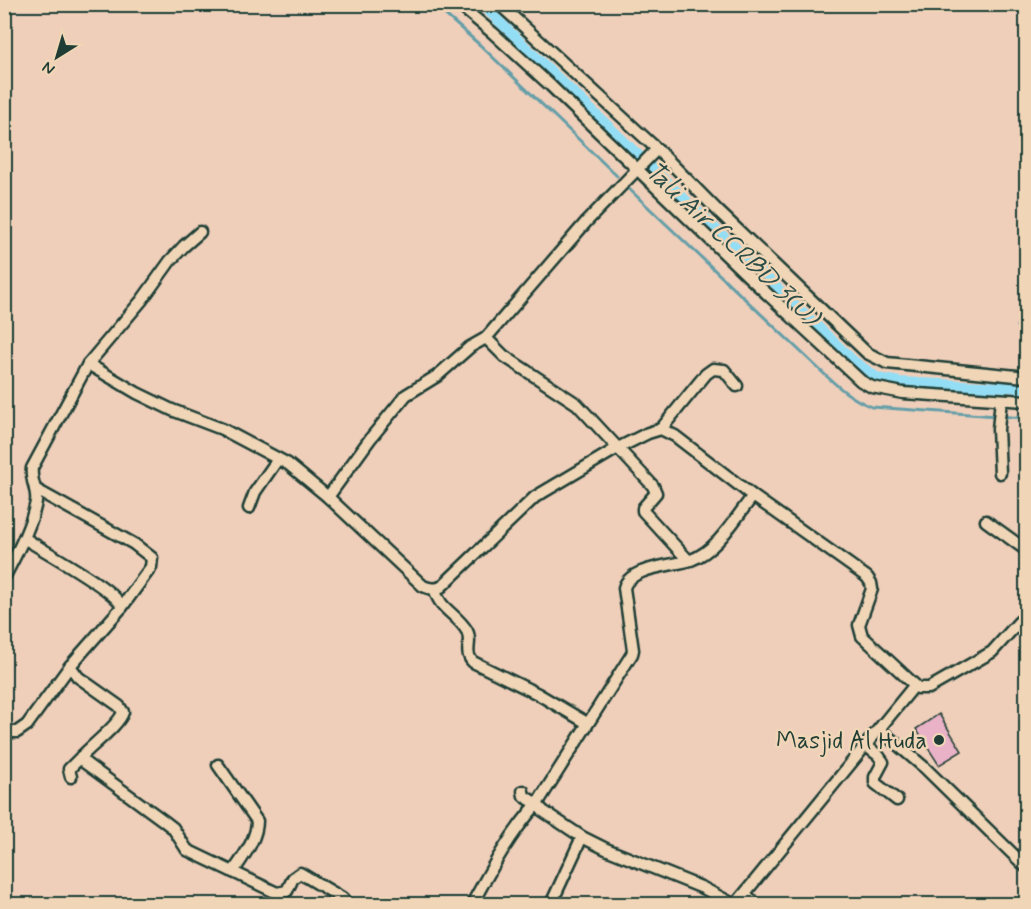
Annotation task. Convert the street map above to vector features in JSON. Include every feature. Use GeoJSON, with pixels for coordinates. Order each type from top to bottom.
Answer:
{"type":"FeatureCollection","features":[{"type":"Feature","properties":{"kind":"street"},"geometry":{"type":"LineString","coordinates":[[458,4],[640,167],[861,381],[872,387],[1000,411],[1026,401]]}},
{"type":"Feature","properties":{"kind":"street"},"geometry":{"type":"LineString","coordinates":[[499,4],[855,343],[877,359],[886,363],[909,366],[1026,377]]}},
{"type":"Feature","properties":{"kind":"street"},"geometry":{"type":"LineString","coordinates":[[328,497],[370,439],[406,395],[437,376],[470,347],[486,338],[587,221],[654,152]]}},
{"type":"Feature","properties":{"kind":"street"},"geometry":{"type":"LineString","coordinates":[[4,578],[24,538],[36,500],[31,475],[32,468],[88,364],[142,300],[170,261],[200,232]]}},
{"type":"Feature","properties":{"kind":"street"},"geometry":{"type":"LineString","coordinates":[[486,338],[504,356],[571,399],[656,490],[643,508],[645,514],[688,560]]}},
{"type":"Feature","properties":{"kind":"street"},"geometry":{"type":"LineString","coordinates":[[88,364],[137,393],[172,410],[222,429],[296,470],[423,586],[435,590]]}},
{"type":"Feature","properties":{"kind":"street"},"geometry":{"type":"LineString","coordinates":[[435,590],[535,497],[616,449],[661,429],[706,374],[713,369],[724,370],[737,386]]}},
{"type":"Feature","properties":{"kind":"street"},"geometry":{"type":"LineString","coordinates":[[1000,411],[1000,473]]}},
{"type":"Feature","properties":{"kind":"street"},"geometry":{"type":"LineString","coordinates":[[661,429],[675,436],[753,496],[867,577],[872,589],[859,625],[862,636],[914,686],[922,689],[929,687],[982,659],[992,652],[1026,616]]}},
{"type":"Feature","properties":{"kind":"street"},"geometry":{"type":"LineString","coordinates":[[249,508],[255,492],[278,459]]}},
{"type":"Feature","properties":{"kind":"street"},"geometry":{"type":"LineString","coordinates":[[4,732],[17,732],[27,725],[70,666],[122,607],[151,567],[152,558],[134,544],[35,489]]}},
{"type":"Feature","properties":{"kind":"street"},"geometry":{"type":"LineString","coordinates":[[472,904],[520,823],[537,804],[632,654],[625,583],[647,570],[703,554],[712,547],[753,496]]}},
{"type":"Feature","properties":{"kind":"street"},"geometry":{"type":"LineString","coordinates":[[986,521],[1026,550]]}},
{"type":"Feature","properties":{"kind":"street"},"geometry":{"type":"LineString","coordinates":[[24,538],[100,586],[120,601],[122,607]]}},
{"type":"Feature","properties":{"kind":"street"},"geometry":{"type":"LineString","coordinates":[[435,590],[436,598],[468,633],[470,640],[467,652],[473,662],[538,694],[587,723]]}},
{"type":"Feature","properties":{"kind":"street"},"geometry":{"type":"LineString","coordinates":[[70,666],[78,677],[119,706],[123,712],[118,722],[93,743],[69,769],[71,777]]}},
{"type":"Feature","properties":{"kind":"street"},"geometry":{"type":"LineString","coordinates":[[523,791],[524,796],[543,811],[582,837],[606,849],[692,883],[734,904],[745,894],[914,686]]}},
{"type":"Feature","properties":{"kind":"street"},"geometry":{"type":"LineString","coordinates":[[879,729],[925,768],[1026,867]]}},
{"type":"Feature","properties":{"kind":"street"},"geometry":{"type":"LineString","coordinates":[[865,745],[883,762],[874,783],[897,800]]}},
{"type":"Feature","properties":{"kind":"street"},"geometry":{"type":"LineString","coordinates":[[82,756],[89,767],[173,828],[184,848],[282,894],[287,891],[293,878],[300,873],[348,904]]}},
{"type":"Feature","properties":{"kind":"street"},"geometry":{"type":"LineString","coordinates":[[218,765],[257,821],[257,828],[247,850],[233,872]]}},
{"type":"Feature","properties":{"kind":"street"},"geometry":{"type":"LineString","coordinates":[[551,904],[582,837]]}},
{"type":"Feature","properties":{"kind":"street"},"geometry":{"type":"LineString","coordinates":[[745,894],[756,904]]}},
{"type":"Feature","properties":{"kind":"building","name":"Masjid Al Huda"},"geometry":{"type":"Polygon","coordinates":[[[939,714],[962,751],[939,765],[916,729],[939,714]]]}},
{"type":"Feature","properties":{"kind":"waterway"},"geometry":{"type":"LineString","coordinates":[[433,4],[480,45],[617,176]]}},
{"type":"Feature","properties":{"kind":"waterway","name":"Tali Air CCRBD 3(U)"},"geometry":{"type":"LineString","coordinates":[[481,4],[854,361],[878,378],[900,382],[1026,388]]}},
{"type":"Feature","properties":{"kind":"waterway"},"geometry":{"type":"LineString","coordinates":[[627,187],[827,377],[857,400],[872,407],[1026,418]]}},
{"type":"Feature","properties":{"kind":"waterway"},"geometry":{"type":"LineString","coordinates":[[1026,316],[1017,326],[1026,335]]}},
{"type":"Feature","properties":{"kind":"place","name":"Masjid Al Huda"},"geometry":{"type":"Point","coordinates":[939,740]}}]}
